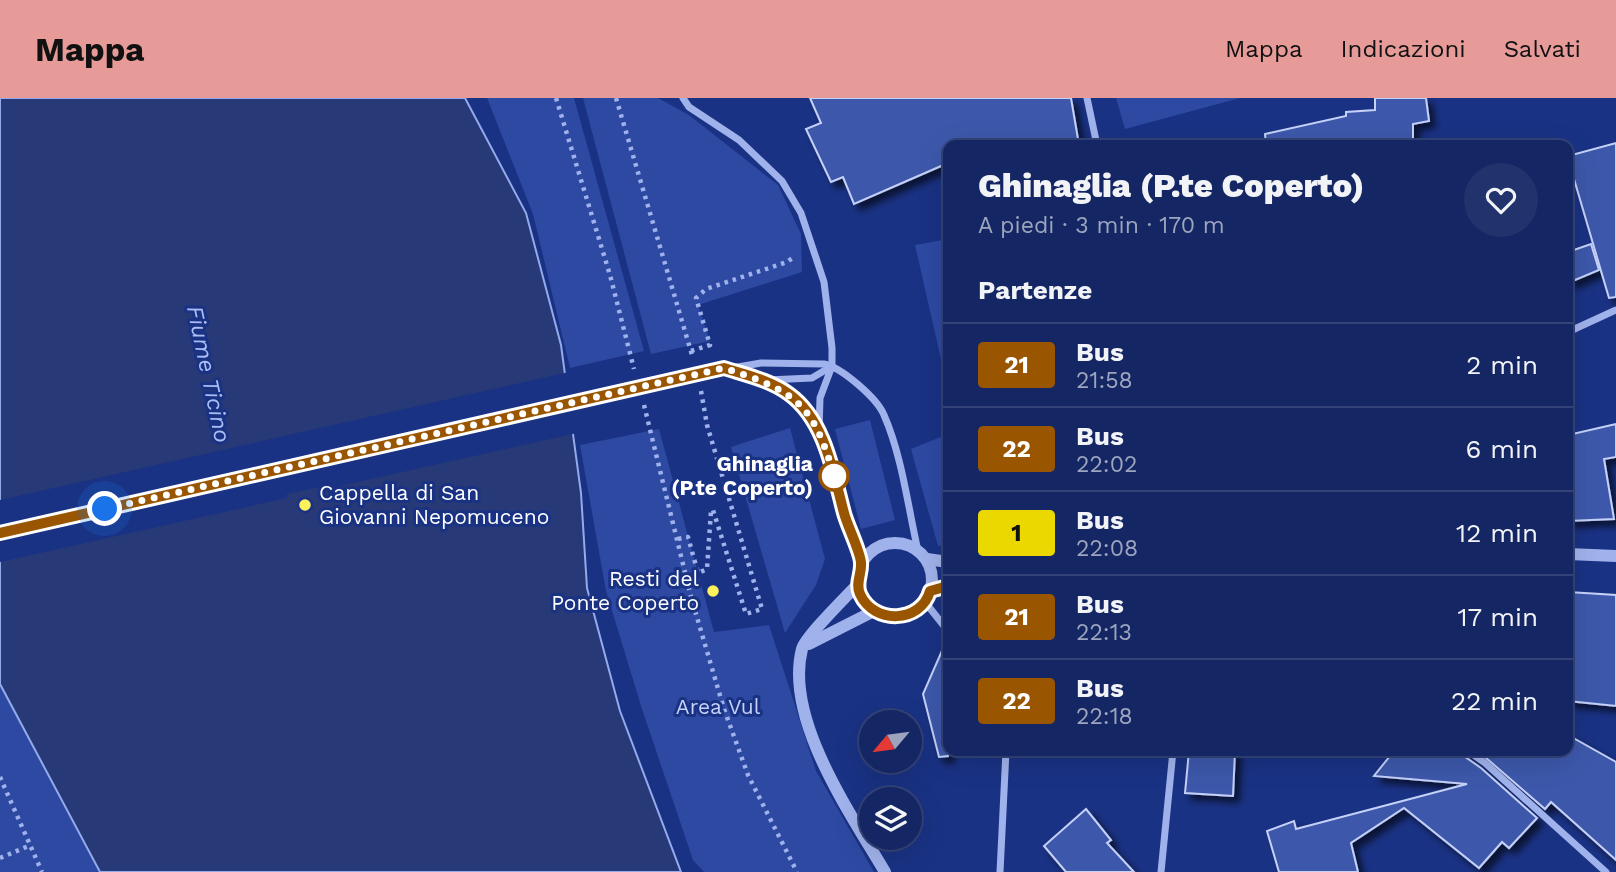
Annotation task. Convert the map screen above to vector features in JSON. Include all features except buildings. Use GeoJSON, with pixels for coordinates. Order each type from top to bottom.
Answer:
{"type":"FeatureCollection","features":[{"type":"Feature","properties":{"kind":"street"},"geometry":{"type":"LineString","coordinates":[[683,98],[689,107],[739,140],[782,180],[801,213],[824,282],[832,366],[820,398],[819,431]]}},
{"type":"Feature","properties":{"kind":"street"},"geometry":{"type":"LineString","coordinates":[[1087,98],[1096,140]]}},
{"type":"Feature","properties":{"kind":"street"},"geometry":{"type":"LineString","coordinates":[[1573,330],[1616,310]]}},
{"type":"Feature","properties":{"kind":"street"},"geometry":{"type":"LineString","coordinates":[[0,533],[724,368],[761,363],[832,366],[860,386],[884,412],[922,555],[933,578],[928,597],[943,622]]}},
{"type":"Feature","properties":{"kind":"street"},"geometry":{"type":"LineString","coordinates":[[764,380],[812,379],[832,366]]}},
{"type":"Feature","properties":{"kind":"street"},"geometry":{"type":"LineString","coordinates":[[724,368],[764,380],[790,394],[806,411],[819,431],[861,563],[858,584],[860,593],[874,611],[884,616],[907,615],[928,597],[943,589]]}},
{"type":"Feature","properties":{"kind":"street"},"geometry":{"type":"LineString","coordinates":[[861,563],[876,547],[887,543],[909,545],[922,555],[943,561]]}},
{"type":"Feature","properties":{"kind":"street"},"geometry":{"type":"LineString","coordinates":[[1573,554],[1616,556]]}},
{"type":"Feature","properties":{"kind":"street"},"geometry":{"type":"LineString","coordinates":[[858,584],[802,647],[799,694],[822,763],[885,872]]}},
{"type":"Feature","properties":{"kind":"street"},"geometry":{"type":"LineString","coordinates":[[802,647],[874,611]]}},
{"type":"Feature","properties":{"kind":"street"},"geometry":{"type":"LineString","coordinates":[[1000,872],[1006,756]]}},
{"type":"Feature","properties":{"kind":"street"},"geometry":{"type":"LineString","coordinates":[[1161,872],[1173,756]]}},
{"type":"Feature","properties":{"kind":"street"},"geometry":{"type":"LineString","coordinates":[[1475,756],[1606,872]]}},
{"type":"Feature","properties":{"kind":"path"},"geometry":{"type":"LineString","coordinates":[[556,98],[610,275],[637,380]]}},
{"type":"Feature","properties":{"kind":"path"},"geometry":{"type":"LineString","coordinates":[[617,98],[690,348],[710,345],[696,298],[706,289],[787,262],[793,259],[800,247]]}},
{"type":"Feature","properties":{"kind":"path"},"geometry":{"type":"LineString","coordinates":[[640,394],[691,597],[729,723],[748,775],[797,872]]}},
{"type":"Feature","properties":{"kind":"path"},"geometry":{"type":"LineString","coordinates":[[678,539],[688,537],[698,573],[707,569],[712,507],[746,614],[762,610],[707,425],[703,399]]}},
{"type":"Feature","properties":{"kind":"path"},"geometry":{"type":"LineString","coordinates":[[0,777],[42,872]]}},
{"type":"Feature","properties":{"kind":"path"},"geometry":{"type":"LineString","coordinates":[[0,858],[31,845]]}},
{"type":"Feature","properties":{"kind":"green space"},"geometry":{"type":"Polygon","coordinates":[[[487,98],[574,98],[644,351],[570,368],[533,214],[487,98]]]}},
{"type":"Feature","properties":{"kind":"green space"},"geometry":{"type":"Polygon","coordinates":[[[583,98],[658,98],[689,115],[778,185],[801,234],[802,272],[698,305],[710,341],[651,354],[583,98]]]}},
{"type":"Feature","properties":{"kind":"green space"},"geometry":{"type":"Polygon","coordinates":[[[1116,98],[1240,98],[1125,129],[1116,98]]]}},
{"type":"Feature","properties":{"kind":"green space"},"geometry":{"type":"Polygon","coordinates":[[[943,240],[943,368],[915,245],[943,240]]]}},
{"type":"Feature","properties":{"kind":"green space"},"geometry":{"type":"Polygon","coordinates":[[[870,420],[895,520],[861,529],[835,429],[870,420]]]}},
{"type":"Feature","properties":{"kind":"green space"},"geometry":{"type":"Polygon","coordinates":[[[790,428],[825,559],[816,585],[785,633],[731,447],[790,428]]]}},
{"type":"Feature","properties":{"kind":"green space","name":"Area Vul"},"geometry":{"type":"Polygon","coordinates":[[[659,429],[714,632],[769,625],[816,771],[874,872],[704,872],[693,860],[606,591],[580,445],[659,429]]]}},
{"type":"Feature","properties":{"kind":"green space"},"geometry":{"type":"Polygon","coordinates":[[[943,436],[943,546],[938,546],[911,449],[943,436]]]}},
{"type":"Feature","properties":{"kind":"green space"},"geometry":{"type":"Polygon","coordinates":[[[0,684],[100,872],[0,872],[0,684]]]}},
{"type":"Feature","properties":{"kind":"water","name":"Fiume Ticino"},"geometry":{"type":"Polygon","coordinates":[[[0,98],[465,98],[526,213],[561,345],[581,493],[587,588],[620,711],[681,872],[100,872],[0,684],[0,98]]]}},
{"type":"Feature","properties":{"kind":"pier"},"geometry":{"type":"Polygon","coordinates":[[[569,372],[577,433],[322,490],[320,487],[287,494],[287,498],[0,562],[0,500],[569,372]]]}},
{"type":"Feature","properties":{"kind":"bus line","name":"21"},"geometry":{"type":"LineString","coordinates":[[0,533],[724,368],[764,380],[790,394],[821,433],[848,529],[861,563],[858,584],[866,603],[884,616],[907,615],[925,602],[930,591],[943,587]]}},
{"type":"Feature","properties":{"kind":"place","name":"Ghinaglia (P.te Coperto)"},"geometry":{"type":"Point","coordinates":[834,476]}},
{"type":"Feature","properties":{"kind":"place","name":"Cappella di San Giovanni Nepomuceno"},"geometry":{"type":"Point","coordinates":[305,505]}},
{"type":"Feature","properties":{"kind":"place","name":"Resti del Ponte Coperto"},"geometry":{"type":"Point","coordinates":[713,591]}},
{"type":"Feature","properties":{"kind":"route"},"geometry":{"type":"LineString","coordinates":[[105,509],[724,368],[764,380],[790,394],[821,433],[837,486],[834,476]]}}]}
